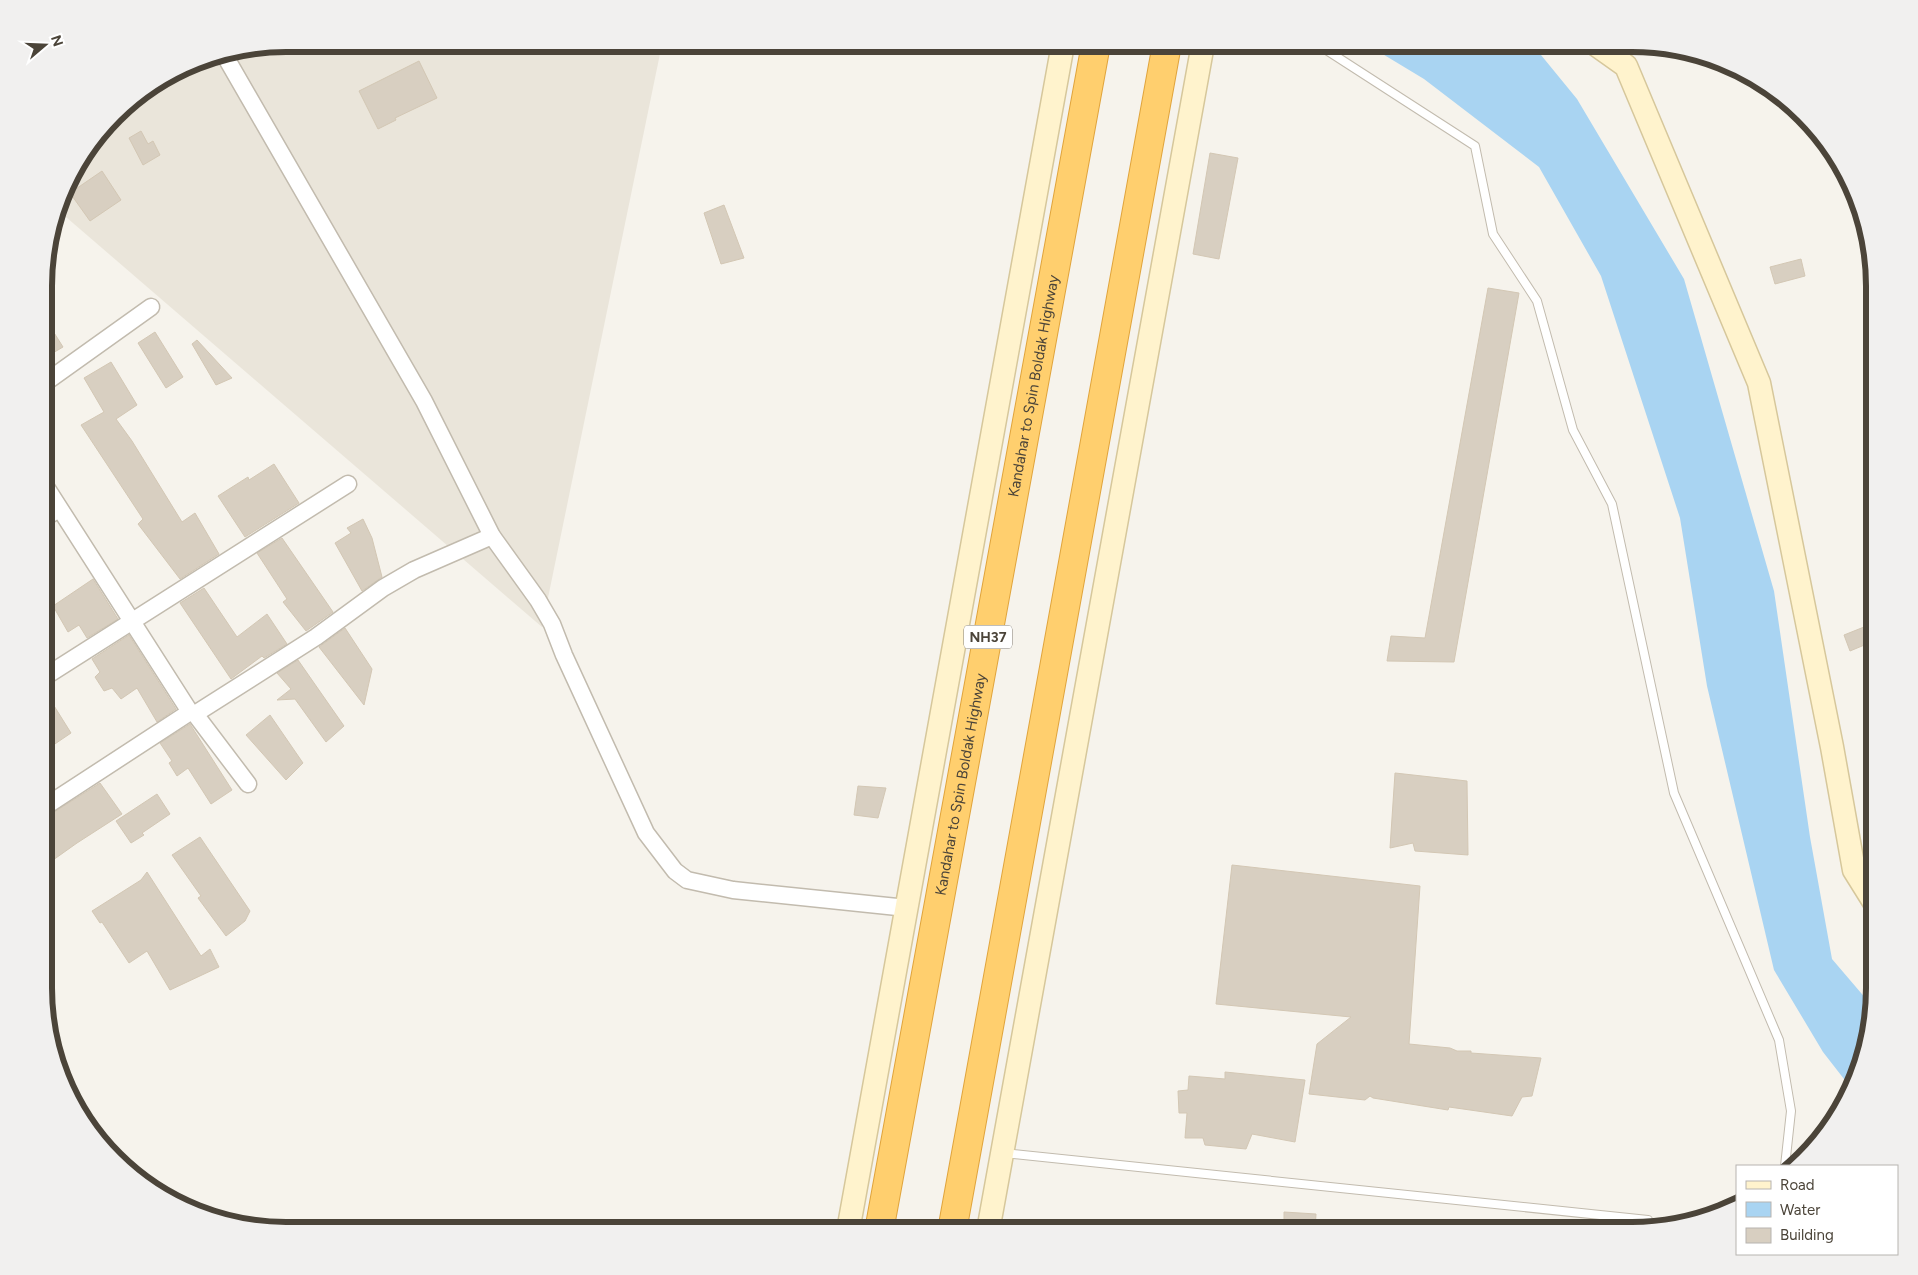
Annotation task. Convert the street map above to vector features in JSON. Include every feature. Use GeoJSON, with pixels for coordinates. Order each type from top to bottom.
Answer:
{"type":"FeatureCollection","features":[{"type":"Feature","properties":{"kind":"highway","name":"Kandahar to Spin Boldak Highway"},"geometry":{"type":"LineString","coordinates":[[881,1222],[1095,52]]}},
{"type":"Feature","properties":{"kind":"highway"},"geometry":{"type":"LineString","coordinates":[[954,1222],[1166,52]]}},
{"type":"Feature","properties":{"kind":"street"},"geometry":{"type":"LineString","coordinates":[[850,1222],[1062,52]]}},
{"type":"Feature","properties":{"kind":"street"},"geometry":{"type":"LineString","coordinates":[[990,1222],[1202,52]]}},
{"type":"Feature","properties":{"kind":"street"},"geometry":{"type":"LineString","coordinates":[[1606,52],[1626,66],[1758,383],[1832,747],[1854,870],[1866,889]]}},
{"type":"Feature","properties":{"kind":"street"},"geometry":{"type":"LineString","coordinates":[[227,60],[424,400],[492,536],[538,600],[552,624],[568,664],[646,833],[675,871],[687,880],[733,890],[906,908]]}},
{"type":"Feature","properties":{"kind":"street"},"geometry":{"type":"LineString","coordinates":[[52,378],[151,307]]}},
{"type":"Feature","properties":{"kind":"street"},"geometry":{"type":"LineString","coordinates":[[52,672],[348,484]]}},
{"type":"Feature","properties":{"kind":"street"},"geometry":{"type":"LineString","coordinates":[[52,513],[131,621],[193,713],[248,784]]}},
{"type":"Feature","properties":{"kind":"street"},"geometry":{"type":"LineString","coordinates":[[52,802],[316,637],[383,588],[414,570],[492,536]]}},
{"type":"Feature","properties":{"kind":"lane"},"geometry":{"type":"LineString","coordinates":[[1330,52],[1475,146],[1493,234],[1538,301],[1573,430],[1612,504],[1674,793],[1779,1040],[1790,1111],[1785,1165]]}},
{"type":"Feature","properties":{"kind":"lane"},"geometry":{"type":"LineString","coordinates":[[1002,1153],[1648,1220]]}},
{"type":"Feature","properties":{"kind":"shaded area"},"geometry":{"type":"Polygon","coordinates":[[[660,52],[542,627],[64,215],[77,183],[101,144],[121,121],[156,92],[197,70],[211,65],[241,57],[271,53],[660,52]]]}},
{"type":"Feature","properties":{"kind":"water"},"geometry":{"type":"Polygon","coordinates":[[[1379,52],[1539,52],[1577,99],[1684,279],[1774,591],[1810,837],[1832,959],[1865,998],[1858,1049],[1846,1082],[1823,1052],[1774,970],[1707,686],[1680,518],[1601,276],[1539,167],[1424,79],[1379,52]]]}},
{"type":"Feature","properties":{"kind":"building"},"geometry":{"type":"Polygon","coordinates":[[[419,61],[437,98],[395,118],[396,120],[378,129],[359,91],[419,61]]]}},
{"type":"Feature","properties":{"kind":"building"},"geometry":{"type":"Polygon","coordinates":[[[141,131],[148,144],[153,141],[160,155],[143,165],[129,138],[141,131]]]}},
{"type":"Feature","properties":{"kind":"building"},"geometry":{"type":"Polygon","coordinates":[[[1210,153],[1238,158],[1219,259],[1193,254],[1210,153]]]}},
{"type":"Feature","properties":{"kind":"building"},"geometry":{"type":"Polygon","coordinates":[[[102,171],[121,200],[90,221],[71,195],[73,191],[102,171]]]}},
{"type":"Feature","properties":{"kind":"building"},"geometry":{"type":"Polygon","coordinates":[[[724,205],[744,258],[721,264],[704,213],[724,205]]]}},
{"type":"Feature","properties":{"kind":"building"},"geometry":{"type":"Polygon","coordinates":[[[1801,259],[1805,276],[1775,284],[1770,267],[1801,259]]]}},
{"type":"Feature","properties":{"kind":"building"},"geometry":{"type":"Polygon","coordinates":[[[1488,288],[1519,293],[1454,662],[1387,661],[1391,636],[1425,638],[1488,288]]]}},
{"type":"Feature","properties":{"kind":"building"},"geometry":{"type":"Polygon","coordinates":[[[52,330],[63,347],[52,353],[52,330]]]}},
{"type":"Feature","properties":{"kind":"building"},"geometry":{"type":"Polygon","coordinates":[[[155,332],[183,377],[166,388],[138,343],[155,332]]]}},
{"type":"Feature","properties":{"kind":"building"},"geometry":{"type":"Polygon","coordinates":[[[197,340],[232,378],[216,385],[192,344],[197,340]]]}},
{"type":"Feature","properties":{"kind":"building"},"geometry":{"type":"Polygon","coordinates":[[[111,362],[137,405],[116,419],[132,441],[182,522],[195,513],[219,554],[180,579],[138,524],[143,519],[81,425],[104,412],[84,378],[111,362]]]}},
{"type":"Feature","properties":{"kind":"building"},"geometry":{"type":"Polygon","coordinates":[[[274,464],[299,503],[245,537],[218,496],[248,477],[249,480],[274,464]]]}},
{"type":"Feature","properties":{"kind":"building"},"geometry":{"type":"Polygon","coordinates":[[[363,519],[372,538],[382,577],[362,591],[335,543],[351,533],[347,528],[363,519]]]}},
{"type":"Feature","properties":{"kind":"building"},"geometry":{"type":"Polygon","coordinates":[[[282,538],[333,612],[306,631],[283,602],[287,599],[257,553],[282,538]]]}},
{"type":"Feature","properties":{"kind":"building"},"geometry":{"type":"Polygon","coordinates":[[[93,579],[118,619],[87,638],[79,625],[68,632],[53,606],[93,579]]]}},
{"type":"Feature","properties":{"kind":"building"},"geometry":{"type":"Polygon","coordinates":[[[204,588],[237,637],[267,614],[287,644],[264,658],[262,656],[231,679],[180,603],[204,588]]]}},
{"type":"Feature","properties":{"kind":"building"},"geometry":{"type":"Polygon","coordinates":[[[1866,626],[1866,644],[1850,651],[1844,635],[1866,626]]]}},
{"type":"Feature","properties":{"kind":"building"},"geometry":{"type":"Polygon","coordinates":[[[345,628],[372,669],[364,705],[319,647],[345,628]]]}},
{"type":"Feature","properties":{"kind":"building"},"geometry":{"type":"Polygon","coordinates":[[[129,635],[176,709],[157,722],[137,688],[121,699],[112,688],[104,691],[95,677],[100,672],[92,659],[129,635]]]}},
{"type":"Feature","properties":{"kind":"building"},"geometry":{"type":"Polygon","coordinates":[[[298,660],[344,726],[326,742],[295,699],[277,700],[291,689],[277,673],[298,660]]]}},
{"type":"Feature","properties":{"kind":"building"},"geometry":{"type":"Polygon","coordinates":[[[52,703],[71,733],[52,746],[52,703]]]}},
{"type":"Feature","properties":{"kind":"building"},"geometry":{"type":"Polygon","coordinates":[[[270,715],[303,763],[286,780],[246,735],[270,715]]]}},
{"type":"Feature","properties":{"kind":"building"},"geometry":{"type":"Polygon","coordinates":[[[190,724],[232,790],[211,804],[188,768],[177,776],[169,763],[172,761],[160,743],[190,724]]]}},
{"type":"Feature","properties":{"kind":"building"},"geometry":{"type":"Polygon","coordinates":[[[1395,773],[1467,781],[1468,855],[1415,851],[1413,843],[1390,848],[1395,773]]]}},
{"type":"Feature","properties":{"kind":"building"},"geometry":{"type":"Polygon","coordinates":[[[100,783],[122,814],[52,861],[52,813],[100,783]]]}},
{"type":"Feature","properties":{"kind":"building"},"geometry":{"type":"Polygon","coordinates":[[[858,786],[886,788],[878,818],[854,815],[858,786]]]}},
{"type":"Feature","properties":{"kind":"building"},"geometry":{"type":"Polygon","coordinates":[[[157,794],[170,814],[131,843],[116,821],[157,794]]]}},
{"type":"Feature","properties":{"kind":"building"},"geometry":{"type":"Polygon","coordinates":[[[200,837],[250,911],[245,921],[226,936],[198,898],[201,896],[172,855],[200,837]]]}},
{"type":"Feature","properties":{"kind":"building"},"geometry":{"type":"Polygon","coordinates":[[[1232,865],[1420,886],[1409,1044],[1450,1048],[1457,1051],[1471,1051],[1471,1053],[1541,1058],[1532,1096],[1522,1097],[1512,1116],[1449,1107],[1448,1110],[1370,1096],[1365,1100],[1309,1094],[1317,1044],[1351,1017],[1216,1004],[1232,865]]]}},
{"type":"Feature","properties":{"kind":"building"},"geometry":{"type":"Polygon","coordinates":[[[147,872],[201,956],[210,949],[219,967],[170,990],[147,951],[129,963],[102,922],[100,923],[92,911],[141,880],[147,872]]]}},
{"type":"Feature","properties":{"kind":"building"},"geometry":{"type":"Polygon","coordinates":[[[1225,1072],[1305,1080],[1295,1142],[1252,1134],[1246,1149],[1205,1145],[1203,1138],[1185,1138],[1187,1113],[1179,1113],[1178,1091],[1188,1090],[1189,1076],[1225,1079],[1225,1072]]]}},
{"type":"Feature","properties":{"kind":"building"},"geometry":{"type":"Polygon","coordinates":[[[1284,1212],[1316,1214],[1316,1222],[1284,1222],[1284,1212]]]}}]}
